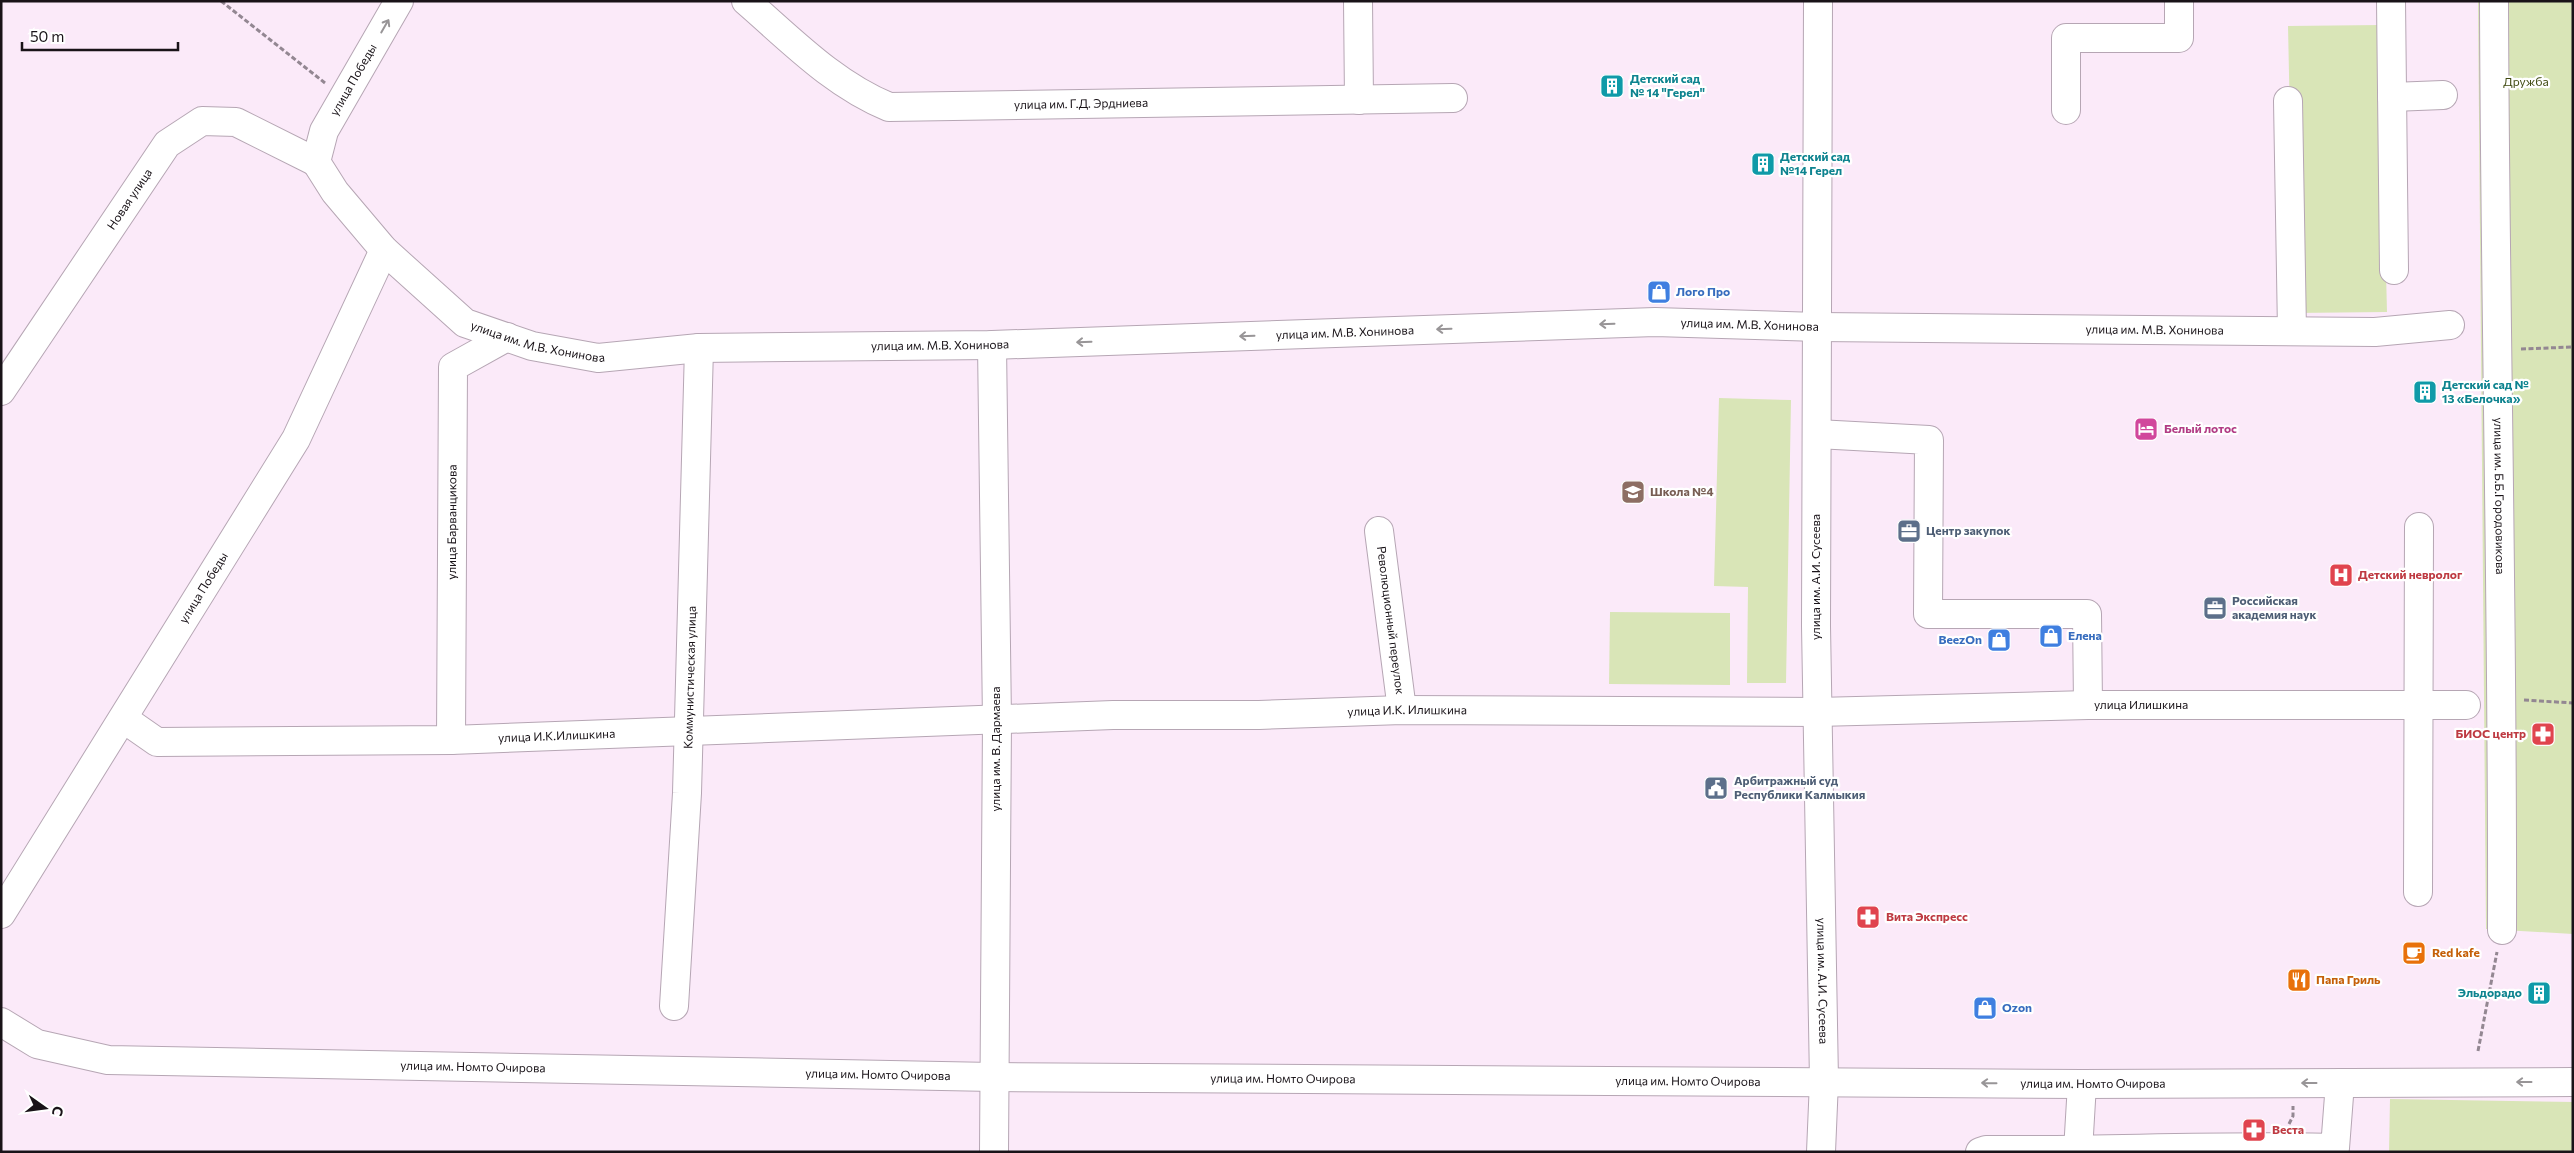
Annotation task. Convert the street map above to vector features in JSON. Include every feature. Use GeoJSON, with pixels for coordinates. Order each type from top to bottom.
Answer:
{"type":"FeatureCollection","features":[{"type":"Feature","properties":{"kind":"street","name":"улица Победы"},"geometry":{"type":"LineString","coordinates":[[316,162],[324,131],[399,1]]}},
{"type":"Feature","properties":{"kind":"street","name":"улица им. Г.Д. Эрдниева"},"geometry":{"type":"LineString","coordinates":[[746,1],[832,75],[861,96],[889,107],[1453,98]]}},
{"type":"Feature","properties":{"kind":"street"},"geometry":{"type":"LineString","coordinates":[[1358,1],[1359,100]]}},
{"type":"Feature","properties":{"kind":"street","name":"улица им. А.И. Сусеева"},"geometry":{"type":"LineString","coordinates":[[1818,1],[1817,712],[1824,1081],[1821,1152]]}},
{"type":"Feature","properties":{"kind":"street"},"geometry":{"type":"LineString","coordinates":[[2066,110],[2066,38],[2179,38],[2179,1]]}},
{"type":"Feature","properties":{"kind":"street"},"geometry":{"type":"LineString","coordinates":[[2391,1],[2394,270]]}},
{"type":"Feature","properties":{"kind":"street","name":"улица им. Б.Б.Городовикова"},"geometry":{"type":"LineString","coordinates":[[2494,1],[2496,350],[2503,698],[2502,930]]}},
{"type":"Feature","properties":{"kind":"street"},"geometry":{"type":"LineString","coordinates":[[2392,97],[2443,95]]}},
{"type":"Feature","properties":{"kind":"street"},"geometry":{"type":"LineString","coordinates":[[2288,101],[2292,331]]}},
{"type":"Feature","properties":{"kind":"street","name":"Новая улица"},"geometry":{"type":"LineString","coordinates":[[1,391],[166,144],[202,120],[236,122],[316,162]]}},
{"type":"Feature","properties":{"kind":"street","name":"улица им. М.В. Хонинова"},"geometry":{"type":"LineString","coordinates":[[316,162],[335,192],[384,250],[465,323],[532,346],[598,358],[699,348],[992,345],[1655,322],[1818,327],[2375,332],[2450,325]]}},
{"type":"Feature","properties":{"kind":"street","name":"улица Победы"},"geometry":{"type":"LineString","coordinates":[[1,914],[124,720],[296,440],[384,250]]}},
{"type":"Feature","properties":{"kind":"street","name":"улица Барванцикова"},"geometry":{"type":"LineString","coordinates":[[451,740],[453,367],[506,337]]}},
{"type":"Feature","properties":{"kind":"street","name":"улица им. В. Дармаева"},"geometry":{"type":"LineString","coordinates":[[992,345],[997,721],[993,1077],[994,1152]]}},
{"type":"Feature","properties":{"kind":"street","name":"Коммунистическая улица"},"geometry":{"type":"LineString","coordinates":[[674,1006],[688,732],[699,348]]}},
{"type":"Feature","properties":{"kind":"street"},"geometry":{"type":"LineString","coordinates":[[1817,434],[1929,440],[1928,614],[2087,614],[2088,705]]}},
{"type":"Feature","properties":{"kind":"street"},"geometry":{"type":"LineString","coordinates":[[2418,892],[2419,527]]}},
{"type":"Feature","properties":{"kind":"street","name":"Революционный переулок"},"geometry":{"type":"LineString","coordinates":[[1379,531],[1402,710]]}},
{"type":"Feature","properties":{"kind":"street","name":"улица Илишкина"},"geometry":{"type":"LineString","coordinates":[[1817,712],[2088,705],[2466,705]]}},
{"type":"Feature","properties":{"kind":"street","name":"улица И.К. Илишкина"},"geometry":{"type":"LineString","coordinates":[[997,721],[1113,715],[1259,715],[1402,710],[1817,712]]}},
{"type":"Feature","properties":{"kind":"street","name":"улица И.К.Илишкина"},"geometry":{"type":"LineString","coordinates":[[124,720],[157,742],[451,740],[997,721]]}},
{"type":"Feature","properties":{"kind":"street","name":"улица им. Номто Очирова"},"geometry":{"type":"LineString","coordinates":[[1,1022],[37,1044],[108,1060],[993,1077],[2082,1084],[2573,1082]]}},
{"type":"Feature","properties":{"kind":"street"},"geometry":{"type":"LineString","coordinates":[[2078,1151],[2082,1084]]}},
{"type":"Feature","properties":{"kind":"street"},"geometry":{"type":"LineString","coordinates":[[1980,1152],[1986,1150],[2078,1151],[2278,1146],[2335,1150],[2340,1084]]}},
{"type":"Feature","properties":{"kind":"path"},"geometry":{"type":"LineString","coordinates":[[220,1],[344,97]]}},
{"type":"Feature","properties":{"kind":"path"},"geometry":{"type":"LineString","coordinates":[[2503,698],[2573,702]]}},
{"type":"Feature","properties":{"kind":"path"},"geometry":{"type":"LineString","coordinates":[[2478,1051],[2502,930]]}},
{"type":"Feature","properties":{"kind":"green space","name":"Дружба"},"geometry":{"type":"Polygon","coordinates":[[[2478,1],[2573,1],[2573,934],[2486,929],[2478,1]]]}},
{"type":"Feature","properties":{"kind":"green space"},"geometry":{"type":"Polygon","coordinates":[[[2380,25],[2387,312],[2294,313],[2288,26],[2380,25]]]}},
{"type":"Feature","properties":{"kind":"green space"},"geometry":{"type":"Polygon","coordinates":[[[1719,398],[1791,400],[1786,683],[1747,683],[1748,587],[1714,586],[1719,398]]]}},
{"type":"Feature","properties":{"kind":"green space"},"geometry":{"type":"Polygon","coordinates":[[[1610,612],[1730,613],[1730,685],[1609,684],[1610,612]]]}},
{"type":"Feature","properties":{"kind":"green space"},"geometry":{"type":"Polygon","coordinates":[[[2390,1099],[2573,1102],[2573,1152],[2389,1152],[2390,1099]]]}},
{"type":"Feature","properties":{"kind":"place","name":"Детский сад № 14 \"Герел\""},"geometry":{"type":"Point","coordinates":[1612,86]}},
{"type":"Feature","properties":{"kind":"place","name":"Детский сад №14 Герел"},"geometry":{"type":"Point","coordinates":[1763,164]}},
{"type":"Feature","properties":{"kind":"place","name":"Лого Про"},"geometry":{"type":"Point","coordinates":[1659,292]}},
{"type":"Feature","properties":{"kind":"place","name":"Детский сад № 13 «Белочка»"},"geometry":{"type":"Point","coordinates":[2425,392]}},
{"type":"Feature","properties":{"kind":"place","name":"Белый лотос"},"geometry":{"type":"Point","coordinates":[2146,429]}},
{"type":"Feature","properties":{"kind":"place","name":"Школа №4"},"geometry":{"type":"Point","coordinates":[1633,492]}},
{"type":"Feature","properties":{"kind":"place","name":"Центр закупок"},"geometry":{"type":"Point","coordinates":[1909,531]}},
{"type":"Feature","properties":{"kind":"place","name":"Детский невролог"},"geometry":{"type":"Point","coordinates":[2341,575]}},
{"type":"Feature","properties":{"kind":"place","name":"Российская академия наук"},"geometry":{"type":"Point","coordinates":[2215,608]}},
{"type":"Feature","properties":{"kind":"place","name":"Елена"},"geometry":{"type":"Point","coordinates":[2051,636]}},
{"type":"Feature","properties":{"kind":"place","name":"BeezOn"},"geometry":{"type":"Point","coordinates":[1999,640]}},
{"type":"Feature","properties":{"kind":"place","name":"БИОС центр"},"geometry":{"type":"Point","coordinates":[2543,734]}},
{"type":"Feature","properties":{"kind":"place","name":"Арбитражный суд Республики Калмыкия"},"geometry":{"type":"Point","coordinates":[1716,788]}},
{"type":"Feature","properties":{"kind":"place","name":"Вита Экспресс"},"geometry":{"type":"Point","coordinates":[1868,917]}},
{"type":"Feature","properties":{"kind":"place","name":"Red kafe"},"geometry":{"type":"Point","coordinates":[2414,953]}},
{"type":"Feature","properties":{"kind":"place","name":"Папа Гриль"},"geometry":{"type":"Point","coordinates":[2299,980]}},
{"type":"Feature","properties":{"kind":"place","name":"Эльдорадо"},"geometry":{"type":"Point","coordinates":[2539,993]}},
{"type":"Feature","properties":{"kind":"place","name":"Ozon"},"geometry":{"type":"Point","coordinates":[1985,1008]}},
{"type":"Feature","properties":{"kind":"place","name":"Веста"},"geometry":{"type":"Point","coordinates":[2254,1130]}}]}
